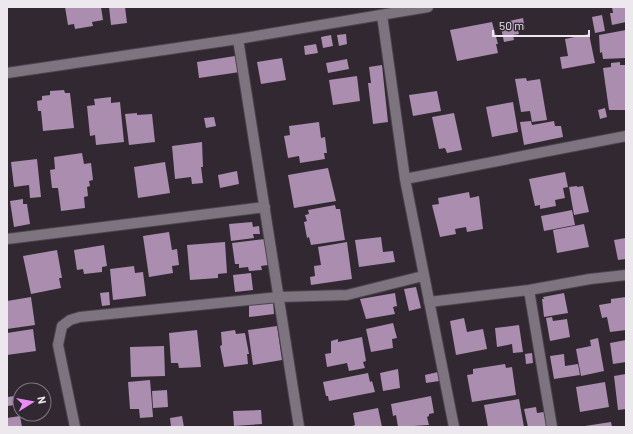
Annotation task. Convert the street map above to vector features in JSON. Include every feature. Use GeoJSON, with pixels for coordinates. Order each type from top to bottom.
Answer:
{"type":"FeatureCollection","features":[{"type":"Feature","properties":{"kind":"street"},"geometry":{"type":"LineString","coordinates":[[7,73],[238,39],[428,7]]}},
{"type":"Feature","properties":{"kind":"street"},"geometry":{"type":"LineString","coordinates":[[382,15],[405,179],[454,427]]}},
{"type":"Feature","properties":{"kind":"street"},"geometry":{"type":"LineString","coordinates":[[238,39],[299,427]]}},
{"type":"Feature","properties":{"kind":"street"},"geometry":{"type":"LineString","coordinates":[[405,179],[626,136]]}},
{"type":"Feature","properties":{"kind":"street"},"geometry":{"type":"LineString","coordinates":[[7,239],[265,207]]}},
{"type":"Feature","properties":{"kind":"street"},"geometry":{"type":"LineString","coordinates":[[429,302],[529,290],[590,279],[626,275]]}},
{"type":"Feature","properties":{"kind":"street"},"geometry":{"type":"LineString","coordinates":[[74,427],[58,345],[62,326],[70,320],[80,317],[279,297],[347,295],[423,276]]}},
{"type":"Feature","properties":{"kind":"street"},"geometry":{"type":"LineString","coordinates":[[529,290],[552,427]]}},
{"type":"Feature","properties":{"kind":"building"},"geometry":{"type":"Polygon","coordinates":[[[65,7],[101,7],[103,20],[92,22],[93,26],[75,29],[74,24],[68,25],[65,7]]]}},
{"type":"Feature","properties":{"kind":"building"},"geometry":{"type":"Polygon","coordinates":[[[109,7],[125,7],[127,23],[111,25],[109,7]]]}},
{"type":"Feature","properties":{"kind":"building"},"geometry":{"type":"Polygon","coordinates":[[[612,7],[626,7],[626,22],[612,25],[610,13],[613,13],[612,7]]]}},
{"type":"Feature","properties":{"kind":"building"},"geometry":{"type":"Polygon","coordinates":[[[602,15],[605,31],[595,33],[592,17],[602,15]]]}},
{"type":"Feature","properties":{"kind":"building"},"geometry":{"type":"Polygon","coordinates":[[[523,18],[525,29],[518,30],[519,34],[513,35],[514,40],[504,42],[500,23],[523,18]]]}},
{"type":"Feature","properties":{"kind":"building"},"geometry":{"type":"Polygon","coordinates":[[[492,22],[498,44],[496,44],[498,53],[457,61],[450,30],[492,22]]]}},
{"type":"Feature","properties":{"kind":"building"},"geometry":{"type":"Polygon","coordinates":[[[626,30],[626,58],[603,59],[602,52],[600,53],[599,35],[626,30]]]}},
{"type":"Feature","properties":{"kind":"building"},"geometry":{"type":"Polygon","coordinates":[[[346,34],[347,44],[339,46],[337,35],[346,34]]]}},
{"type":"Feature","properties":{"kind":"building"},"geometry":{"type":"Polygon","coordinates":[[[589,34],[595,63],[562,69],[560,57],[568,56],[565,39],[589,34]]]}},
{"type":"Feature","properties":{"kind":"building"},"geometry":{"type":"Polygon","coordinates":[[[331,35],[333,46],[323,48],[321,37],[331,35]]]}},
{"type":"Feature","properties":{"kind":"building"},"geometry":{"type":"Polygon","coordinates":[[[316,44],[318,53],[305,55],[304,46],[316,44]]]}},
{"type":"Feature","properties":{"kind":"building"},"geometry":{"type":"Polygon","coordinates":[[[235,56],[235,58],[238,57],[240,72],[199,78],[197,62],[235,56]]]}},
{"type":"Feature","properties":{"kind":"building"},"geometry":{"type":"Polygon","coordinates":[[[282,58],[286,80],[261,84],[257,62],[282,58]]]}},
{"type":"Feature","properties":{"kind":"building"},"geometry":{"type":"Polygon","coordinates":[[[347,59],[349,69],[328,73],[326,63],[347,59]]]}},
{"type":"Feature","properties":{"kind":"building"},"geometry":{"type":"Polygon","coordinates":[[[620,62],[620,65],[626,65],[626,110],[609,110],[603,68],[611,67],[611,63],[620,62]]]}},
{"type":"Feature","properties":{"kind":"building"},"geometry":{"type":"Polygon","coordinates":[[[382,65],[388,122],[373,124],[368,83],[371,83],[369,67],[382,65]]]}},
{"type":"Feature","properties":{"kind":"building"},"geometry":{"type":"Polygon","coordinates":[[[357,76],[360,101],[333,105],[329,80],[357,76]]]}},
{"type":"Feature","properties":{"kind":"building"},"geometry":{"type":"Polygon","coordinates":[[[526,78],[527,81],[540,79],[547,120],[532,122],[530,111],[521,112],[515,79],[526,78]]]}},
{"type":"Feature","properties":{"kind":"building"},"geometry":{"type":"Polygon","coordinates":[[[64,90],[65,93],[70,93],[74,128],[43,131],[41,111],[38,111],[37,101],[42,100],[42,96],[50,95],[50,91],[64,90]]]}},
{"type":"Feature","properties":{"kind":"building"},"geometry":{"type":"Polygon","coordinates":[[[437,91],[441,111],[413,116],[409,95],[437,91]]]}},
{"type":"Feature","properties":{"kind":"building"},"geometry":{"type":"Polygon","coordinates":[[[111,97],[111,103],[120,102],[124,142],[96,145],[95,135],[90,136],[87,106],[95,105],[94,99],[111,97]]]}},
{"type":"Feature","properties":{"kind":"building"},"geometry":{"type":"Polygon","coordinates":[[[513,102],[518,132],[492,137],[486,107],[513,102]]]}},
{"type":"Feature","properties":{"kind":"building"},"geometry":{"type":"Polygon","coordinates":[[[605,108],[607,117],[600,119],[598,110],[605,108]]]}},
{"type":"Feature","properties":{"kind":"building"},"geometry":{"type":"Polygon","coordinates":[[[137,113],[137,115],[152,114],[155,142],[129,145],[125,114],[137,113]]]}},
{"type":"Feature","properties":{"kind":"building"},"geometry":{"type":"Polygon","coordinates":[[[454,113],[462,150],[447,153],[445,148],[439,149],[432,117],[454,113]]]}},
{"type":"Feature","properties":{"kind":"building"},"geometry":{"type":"Polygon","coordinates":[[[214,117],[216,126],[206,128],[204,118],[214,117]]]}},
{"type":"Feature","properties":{"kind":"building"},"geometry":{"type":"Polygon","coordinates":[[[531,121],[532,125],[554,121],[555,126],[561,126],[563,137],[524,145],[520,122],[531,121]]]}},
{"type":"Feature","properties":{"kind":"building"},"geometry":{"type":"Polygon","coordinates":[[[319,122],[321,138],[325,137],[327,153],[324,153],[325,159],[300,163],[299,156],[288,158],[284,136],[290,135],[289,126],[319,122]]]}},
{"type":"Feature","properties":{"kind":"building"},"geometry":{"type":"Polygon","coordinates":[[[202,142],[203,167],[201,167],[203,183],[192,184],[191,177],[175,179],[172,146],[202,142]]]}},
{"type":"Feature","properties":{"kind":"building"},"geometry":{"type":"Polygon","coordinates":[[[82,153],[84,164],[91,163],[93,180],[89,181],[90,186],[87,187],[88,196],[84,197],[85,208],[61,211],[58,188],[52,188],[50,170],[55,169],[54,157],[82,153]]]}},
{"type":"Feature","properties":{"kind":"building"},"geometry":{"type":"Polygon","coordinates":[[[37,159],[41,197],[30,198],[29,185],[14,187],[11,162],[37,159]]]}},
{"type":"Feature","properties":{"kind":"building"},"geometry":{"type":"Polygon","coordinates":[[[165,162],[170,193],[138,198],[134,167],[165,162]]]}},
{"type":"Feature","properties":{"kind":"building"},"geometry":{"type":"Polygon","coordinates":[[[328,168],[336,201],[294,208],[288,175],[328,168]]]}},
{"type":"Feature","properties":{"kind":"building"},"geometry":{"type":"Polygon","coordinates":[[[237,171],[239,184],[220,188],[218,175],[237,171]]]}},
{"type":"Feature","properties":{"kind":"building"},"geometry":{"type":"Polygon","coordinates":[[[565,172],[568,187],[563,188],[565,198],[555,200],[556,206],[540,209],[540,205],[535,206],[529,179],[565,172]]]}},
{"type":"Feature","properties":{"kind":"building"},"geometry":{"type":"Polygon","coordinates":[[[583,186],[589,212],[574,215],[569,187],[583,186]]]}},
{"type":"Feature","properties":{"kind":"building"},"geometry":{"type":"Polygon","coordinates":[[[469,192],[470,198],[479,196],[483,229],[467,232],[466,227],[455,229],[456,234],[440,237],[432,205],[439,204],[438,198],[469,192]]]}},
{"type":"Feature","properties":{"kind":"building"},"geometry":{"type":"Polygon","coordinates":[[[23,199],[23,204],[27,204],[30,224],[14,227],[10,201],[23,199]]]}},
{"type":"Feature","properties":{"kind":"building"},"geometry":{"type":"Polygon","coordinates":[[[335,205],[336,209],[340,209],[345,240],[311,245],[309,237],[307,238],[304,222],[307,221],[305,215],[309,214],[308,210],[335,205]]]}},
{"type":"Feature","properties":{"kind":"building"},"geometry":{"type":"Polygon","coordinates":[[[572,210],[575,225],[544,231],[541,216],[572,210]]]}},
{"type":"Feature","properties":{"kind":"building"},"geometry":{"type":"Polygon","coordinates":[[[252,222],[253,227],[259,226],[260,234],[253,234],[254,238],[231,241],[229,224],[252,222]]]}},
{"type":"Feature","properties":{"kind":"building"},"geometry":{"type":"Polygon","coordinates":[[[584,224],[589,247],[557,253],[553,230],[584,224]]]}},
{"type":"Feature","properties":{"kind":"building"},"geometry":{"type":"Polygon","coordinates":[[[169,232],[172,250],[177,249],[179,265],[172,266],[173,273],[149,277],[143,236],[169,232]]]}},
{"type":"Feature","properties":{"kind":"building"},"geometry":{"type":"Polygon","coordinates":[[[381,237],[383,252],[393,251],[395,262],[359,267],[355,240],[381,237]]]}},
{"type":"Feature","properties":{"kind":"building"},"geometry":{"type":"Polygon","coordinates":[[[626,238],[626,259],[618,260],[614,240],[626,238]]]}},
{"type":"Feature","properties":{"kind":"building"},"geometry":{"type":"Polygon","coordinates":[[[265,239],[268,265],[261,266],[262,270],[249,271],[248,267],[239,268],[239,264],[235,264],[232,243],[265,239]]]}},
{"type":"Feature","properties":{"kind":"building"},"geometry":{"type":"Polygon","coordinates":[[[225,242],[227,273],[218,274],[218,278],[190,280],[187,245],[225,242]]]}},
{"type":"Feature","properties":{"kind":"building"},"geometry":{"type":"Polygon","coordinates":[[[347,242],[352,279],[311,285],[310,277],[315,276],[314,266],[321,265],[318,247],[347,242]]]}},
{"type":"Feature","properties":{"kind":"building"},"geometry":{"type":"Polygon","coordinates":[[[104,245],[107,266],[102,267],[102,272],[84,274],[83,269],[77,270],[74,250],[104,245]]]}},
{"type":"Feature","properties":{"kind":"building"},"geometry":{"type":"Polygon","coordinates":[[[57,250],[62,278],[59,278],[61,288],[31,294],[23,256],[57,250]]]}},
{"type":"Feature","properties":{"kind":"building"},"geometry":{"type":"Polygon","coordinates":[[[134,266],[135,273],[143,272],[146,296],[113,300],[110,269],[134,266]]]}},
{"type":"Feature","properties":{"kind":"building"},"geometry":{"type":"Polygon","coordinates":[[[251,273],[253,290],[235,292],[233,275],[251,273]]]}},
{"type":"Feature","properties":{"kind":"building"},"geometry":{"type":"Polygon","coordinates":[[[416,287],[421,308],[409,311],[404,289],[416,287]]]}},
{"type":"Feature","properties":{"kind":"building"},"geometry":{"type":"Polygon","coordinates":[[[109,292],[110,305],[102,306],[100,293],[109,292]]]}},
{"type":"Feature","properties":{"kind":"building"},"geometry":{"type":"Polygon","coordinates":[[[395,293],[397,306],[393,307],[395,314],[366,319],[360,299],[395,293]]]}},
{"type":"Feature","properties":{"kind":"building"},"geometry":{"type":"Polygon","coordinates":[[[564,293],[568,313],[544,317],[543,297],[564,293]]]}},
{"type":"Feature","properties":{"kind":"building"},"geometry":{"type":"Polygon","coordinates":[[[31,297],[35,325],[7,329],[7,301],[31,297]]]}},
{"type":"Feature","properties":{"kind":"building"},"geometry":{"type":"Polygon","coordinates":[[[626,297],[626,330],[610,332],[607,317],[602,318],[599,305],[611,303],[611,299],[626,297]]]}},
{"type":"Feature","properties":{"kind":"building"},"geometry":{"type":"Polygon","coordinates":[[[273,302],[274,314],[249,317],[249,304],[273,302]]]}},
{"type":"Feature","properties":{"kind":"building"},"geometry":{"type":"Polygon","coordinates":[[[552,317],[553,321],[567,319],[570,337],[550,341],[546,318],[552,317]]]}},
{"type":"Feature","properties":{"kind":"building"},"geometry":{"type":"Polygon","coordinates":[[[464,318],[467,332],[483,329],[487,349],[456,355],[450,321],[464,318]]]}},
{"type":"Feature","properties":{"kind":"building"},"geometry":{"type":"Polygon","coordinates":[[[393,323],[397,338],[392,339],[393,348],[371,352],[366,329],[393,323]]]}},
{"type":"Feature","properties":{"kind":"building"},"geometry":{"type":"Polygon","coordinates":[[[519,325],[523,352],[513,353],[512,344],[497,347],[495,328],[519,325]]]}},
{"type":"Feature","properties":{"kind":"building"},"geometry":{"type":"Polygon","coordinates":[[[277,326],[282,360],[253,365],[248,330],[277,326]]]}},
{"type":"Feature","properties":{"kind":"building"},"geometry":{"type":"Polygon","coordinates":[[[33,329],[36,351],[7,355],[7,333],[33,329]]]}},
{"type":"Feature","properties":{"kind":"building"},"geometry":{"type":"Polygon","coordinates":[[[197,330],[201,367],[179,368],[178,363],[171,363],[169,333],[197,330]]]}},
{"type":"Feature","properties":{"kind":"building"},"geometry":{"type":"Polygon","coordinates":[[[235,330],[236,334],[245,333],[249,354],[247,354],[248,364],[224,367],[220,346],[222,345],[221,332],[235,330]]]}},
{"type":"Feature","properties":{"kind":"building"},"geometry":{"type":"Polygon","coordinates":[[[362,337],[366,361],[363,362],[365,368],[349,371],[347,363],[327,367],[325,354],[331,353],[331,341],[338,339],[338,342],[362,337]]]}},
{"type":"Feature","properties":{"kind":"building"},"geometry":{"type":"Polygon","coordinates":[[[598,338],[604,371],[581,376],[576,349],[591,346],[590,340],[598,338]]]}},
{"type":"Feature","properties":{"kind":"building"},"geometry":{"type":"Polygon","coordinates":[[[626,340],[626,362],[613,364],[610,343],[626,340]]]}},
{"type":"Feature","properties":{"kind":"building"},"geometry":{"type":"Polygon","coordinates":[[[164,346],[165,376],[131,377],[130,347],[164,346]]]}},
{"type":"Feature","properties":{"kind":"building"},"geometry":{"type":"Polygon","coordinates":[[[532,353],[533,363],[526,364],[525,354],[532,353]]]}},
{"type":"Feature","properties":{"kind":"building"},"geometry":{"type":"Polygon","coordinates":[[[564,354],[565,366],[578,364],[580,375],[554,379],[550,356],[564,354]]]}},
{"type":"Feature","properties":{"kind":"building"},"geometry":{"type":"Polygon","coordinates":[[[505,364],[506,368],[512,367],[516,395],[472,402],[467,375],[473,374],[473,369],[505,364]]]}},
{"type":"Feature","properties":{"kind":"building"},"geometry":{"type":"Polygon","coordinates":[[[398,369],[400,388],[383,391],[380,373],[398,369]]]}},
{"type":"Feature","properties":{"kind":"building"},"geometry":{"type":"Polygon","coordinates":[[[438,372],[439,381],[426,383],[425,375],[438,372]]]}},
{"type":"Feature","properties":{"kind":"building"},"geometry":{"type":"Polygon","coordinates":[[[368,373],[370,382],[372,381],[375,392],[329,401],[328,396],[326,396],[323,382],[368,373]]]}},
{"type":"Feature","properties":{"kind":"building"},"geometry":{"type":"Polygon","coordinates":[[[626,374],[626,409],[618,410],[614,376],[626,374]]]}},
{"type":"Feature","properties":{"kind":"building"},"geometry":{"type":"Polygon","coordinates":[[[150,380],[153,417],[140,418],[139,409],[130,409],[128,382],[150,380]]]}},
{"type":"Feature","properties":{"kind":"building"},"geometry":{"type":"Polygon","coordinates":[[[605,382],[609,407],[580,412],[576,387],[605,382]]]}},
{"type":"Feature","properties":{"kind":"building"},"geometry":{"type":"Polygon","coordinates":[[[167,390],[168,407],[153,408],[152,391],[167,390]]]}},
{"type":"Feature","properties":{"kind":"building"},"geometry":{"type":"Polygon","coordinates":[[[12,396],[12,405],[7,406],[7,397],[12,396]]]}},
{"type":"Feature","properties":{"kind":"building"},"geometry":{"type":"Polygon","coordinates":[[[431,396],[434,413],[429,414],[427,417],[429,425],[398,427],[396,415],[393,416],[391,404],[431,396]]]}},
{"type":"Feature","properties":{"kind":"building"},"geometry":{"type":"Polygon","coordinates":[[[519,399],[524,427],[488,427],[484,405],[519,399]]]}},
{"type":"Feature","properties":{"kind":"building"},"geometry":{"type":"Polygon","coordinates":[[[536,407],[537,413],[544,412],[548,427],[528,427],[524,409],[536,407]]]}},
{"type":"Feature","properties":{"kind":"building"},"geometry":{"type":"Polygon","coordinates":[[[378,408],[382,427],[350,427],[355,425],[353,413],[378,408]]]}},
{"type":"Feature","properties":{"kind":"building"},"geometry":{"type":"Polygon","coordinates":[[[261,410],[262,424],[234,426],[233,411],[261,410]]]}},
{"type":"Feature","properties":{"kind":"building"},"geometry":{"type":"Polygon","coordinates":[[[182,416],[184,427],[171,427],[170,418],[182,416]]]}},
{"type":"Feature","properties":{"kind":"building"},"geometry":{"type":"Polygon","coordinates":[[[12,417],[12,422],[21,422],[22,427],[7,427],[7,418],[12,417]]]}},
{"type":"Feature","properties":{"kind":"building"},"geometry":{"type":"Polygon","coordinates":[[[611,422],[612,427],[585,427],[585,426],[611,422]]]}}]}
